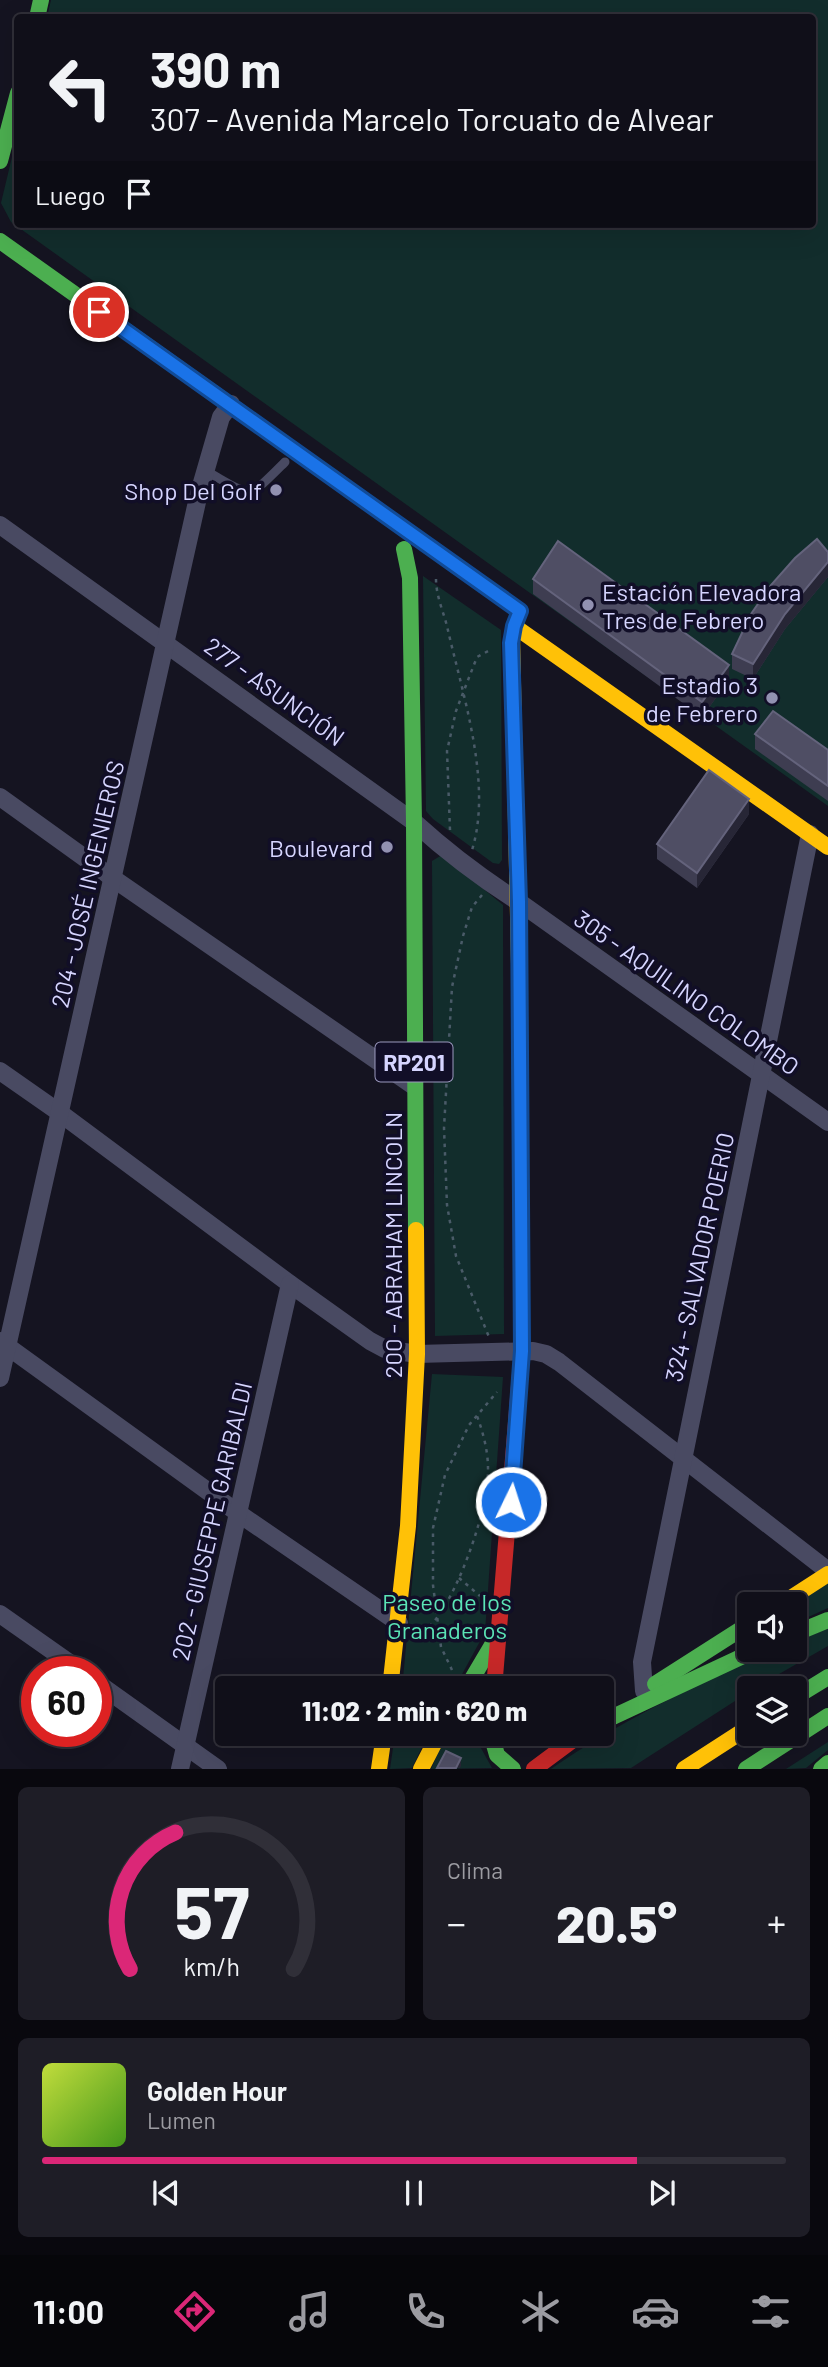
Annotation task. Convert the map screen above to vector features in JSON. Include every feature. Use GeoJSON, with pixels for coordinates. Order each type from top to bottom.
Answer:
{"type":"FeatureCollection","features":[{"type":"Feature","properties":{"kind":"main road"},"geometry":{"type":"LineString","coordinates":[[0,161],[14,108]]}},
{"type":"Feature","properties":{"kind":"main road"},"geometry":{"type":"LineString","coordinates":[[0,241],[226,411],[517,618],[828,847]]}},
{"type":"Feature","properties":{"kind":"main road"},"geometry":{"type":"LineString","coordinates":[[0,261],[226,411],[285,462],[361,517]]}},
{"type":"Feature","properties":{"kind":"main road","name":"200 - ABRAHAM LINCOLN"},"geometry":{"type":"LineString","coordinates":[[391,1676],[399,1623],[415,1433],[417,1354],[410,578],[399,545],[435,570]]}},
{"type":"Feature","properties":{"kind":"main road","name":"RP201"},"geometry":{"type":"LineString","coordinates":[[435,570],[517,618]]}},
{"type":"Feature","properties":{"kind":"main road"},"geometry":{"type":"LineString","coordinates":[[495,1676],[522,1351],[519,902],[511,643],[517,618]]}},
{"type":"Feature","properties":{"kind":"main road"},"geometry":{"type":"LineString","coordinates":[[517,618],[828,830]]}},
{"type":"Feature","properties":{"kind":"main road"},"geometry":{"type":"LineString","coordinates":[[800,1592],[828,1573]]}},
{"type":"Feature","properties":{"kind":"main road"},"geometry":{"type":"LineString","coordinates":[[807,1629],[828,1620]]}},
{"type":"Feature","properties":{"kind":"main road"},"geometry":{"type":"LineString","coordinates":[[474,1676],[499,1632]]}},
{"type":"Feature","properties":{"kind":"main road"},"geometry":{"type":"LineString","coordinates":[[614,1712],[737,1632]]}},
{"type":"Feature","properties":{"kind":"main road"},"geometry":{"type":"LineString","coordinates":[[614,1715],[737,1659]]}},
{"type":"Feature","properties":{"kind":"main road"},"geometry":{"type":"LineString","coordinates":[[807,1690],[828,1678]]}},
{"type":"Feature","properties":{"kind":"main road"},"geometry":{"type":"LineString","coordinates":[[746,1769],[828,1716]]}},
{"type":"Feature","properties":{"kind":"main road"},"geometry":{"type":"LineString","coordinates":[[684,1769],[737,1735]]}},
{"type":"Feature","properties":{"kind":"main road"},"geometry":{"type":"LineString","coordinates":[[379,1769],[382,1746]]}},
{"type":"Feature","properties":{"kind":"main road"},"geometry":{"type":"LineString","coordinates":[[421,1769],[433,1746]]}},
{"type":"Feature","properties":{"kind":"main road"},"geometry":{"type":"LineString","coordinates":[[494,1746],[496,1755],[513,1769]]}},
{"type":"Feature","properties":{"kind":"main road"},"geometry":{"type":"LineString","coordinates":[[534,1769],[564,1746]]}},
{"type":"Feature","properties":{"kind":"main road"},"geometry":{"type":"LineString","coordinates":[[821,1769],[828,1763]]}},
{"type":"Feature","properties":{"kind":"street","name":"204 - JOSÉ INGENIEROS"},"geometry":{"type":"LineString","coordinates":[[0,1378],[4,1344],[60,1113],[206,471],[226,411]]}},
{"type":"Feature","properties":{"kind":"street","name":"277 - ASUNCIÓN"},"geometry":{"type":"LineString","coordinates":[[0,525],[414,822],[466,867],[519,902]]}},
{"type":"Feature","properties":{"kind":"street"},"geometry":{"type":"LineString","coordinates":[[0,797],[414,1086]]}},
{"type":"Feature","properties":{"kind":"street","name":"324 - SALVADOR POERIO"},"geometry":{"type":"LineString","coordinates":[[644,1691],[642,1662],[810,834]]}},
{"type":"Feature","properties":{"kind":"street","name":"305 - AQUILINO COLOMBO"},"geometry":{"type":"LineString","coordinates":[[519,902],[828,1122]]}},
{"type":"Feature","properties":{"kind":"street"},"geometry":{"type":"LineString","coordinates":[[0,1071],[290,1284],[385,1349],[417,1354],[522,1351],[546,1354],[828,1573]]}},
{"type":"Feature","properties":{"kind":"street","name":"202 - GIUSEPPE GARIBALDI"},"geometry":{"type":"LineString","coordinates":[[180,1769],[290,1284]]}},
{"type":"Feature","properties":{"kind":"street"},"geometry":{"type":"LineString","coordinates":[[4,1344],[238,1513],[399,1623]]}},
{"type":"Feature","properties":{"kind":"street"},"geometry":{"type":"LineString","coordinates":[[0,1614],[60,1656]]}},
{"type":"Feature","properties":{"kind":"street"},"geometry":{"type":"LineString","coordinates":[[112,1693],[218,1769]]}},
{"type":"Feature","properties":{"kind":"lane"},"geometry":{"type":"LineString","coordinates":[[206,471],[242,491],[251,492],[285,462]]}},
{"type":"Feature","properties":{"kind":"path"},"geometry":{"type":"LineString","coordinates":[[435,570],[474,751],[480,799],[476,837],[466,867]]}},
{"type":"Feature","properties":{"kind":"path"},"geometry":{"type":"LineString","coordinates":[[450,854],[447,751],[462,693],[477,657],[496,646],[511,643]]}},
{"type":"Feature","properties":{"kind":"path"},"geometry":{"type":"LineString","coordinates":[[491,884],[472,907],[452,987],[444,1128],[447,1205],[456,1256],[496,1352]]}},
{"type":"Feature","properties":{"kind":"path"},"geometry":{"type":"LineString","coordinates":[[452,1670],[441,1647],[433,1585],[433,1528],[445,1475],[469,1425],[492,1395],[520,1377]]}},
{"type":"Feature","properties":{"kind":"path"},"geometry":{"type":"LineString","coordinates":[[393,1658],[410,1647],[437,1618],[458,1578],[480,1520],[488,1469],[483,1433],[477,1415]]}},
{"type":"Feature","properties":{"kind":"green space"},"geometry":{"type":"Polygon","coordinates":[[[51,0],[828,0],[828,806],[19,228],[816,228],[816,14],[48,14],[51,0]]]}},
{"type":"Feature","properties":{"kind":"green space"},"geometry":{"type":"Polygon","coordinates":[[[14,149],[14,224],[1,203],[14,149]]]}},
{"type":"Feature","properties":{"kind":"green space"},"geometry":{"type":"Polygon","coordinates":[[[423,576],[501,630],[502,860],[499,864],[493,863],[426,811],[423,576]]]}},
{"type":"Feature","properties":{"kind":"green space"},"geometry":{"type":"Polygon","coordinates":[[[442,855],[503,905],[504,1334],[435,1336],[432,861],[442,855]]]}},
{"type":"Feature","properties":{"kind":"green space","name":"Paseo de los Granaderos"},"geometry":{"type":"Polygon","coordinates":[[[432,1374],[503,1377],[485,1632],[461,1676],[403,1676],[432,1374]]]}},
{"type":"Feature","properties":{"kind":"green space"},"geometry":{"type":"Polygon","coordinates":[[[828,1582],[828,1608],[807,1618],[807,1596],[828,1582]]]}},
{"type":"Feature","properties":{"kind":"green space"},"geometry":{"type":"Polygon","coordinates":[[[828,1629],[828,1646],[807,1658],[807,1637],[828,1629]]]}},
{"type":"Feature","properties":{"kind":"green space"},"geometry":{"type":"Polygon","coordinates":[[[748,1662],[800,1662],[776,1676],[737,1676],[737,1700],[631,1768],[551,1769],[587,1746],[614,1746],[614,1729],[748,1662]]]}},
{"type":"Feature","properties":{"kind":"green space"},"geometry":{"type":"Polygon","coordinates":[[[828,1742],[828,1750],[806,1768],[786,1769],[828,1742]]]}},
{"type":"Feature","properties":{"kind":"green space"},"geometry":{"type":"Polygon","coordinates":[[[393,1746],[422,1746],[412,1768],[390,1769],[393,1746]]]}},
{"type":"Feature","properties":{"kind":"green space"},"geometry":{"type":"Polygon","coordinates":[[[441,1746],[480,1746],[492,1768],[431,1769],[441,1746]]]}},
{"type":"Feature","properties":{"kind":"building"},"geometry":{"type":"Polygon","coordinates":[[[817,539],[828,552],[828,562],[785,614],[753,664],[732,654],[751,614],[771,585],[795,558],[817,539]]]}},
{"type":"Feature","properties":{"kind":"building"},"geometry":{"type":"Polygon","coordinates":[[[558,541],[729,665],[702,702],[533,579],[558,541]]]}},
{"type":"Feature","properties":{"kind":"building"},"geometry":{"type":"Polygon","coordinates":[[[773,711],[828,750],[828,786],[755,734],[773,711]]]}},
{"type":"Feature","properties":{"kind":"building"},"geometry":{"type":"Polygon","coordinates":[[[709,770],[749,799],[697,873],[657,844],[709,770]]]}},
{"type":"Feature","properties":{"kind":"building"},"geometry":{"type":"Polygon","coordinates":[[[446,1751],[461,1758],[456,1768],[437,1768],[446,1751]]]}},
{"type":"Feature","properties":{"kind":"traffic: fast"},"geometry":{"type":"LineString","coordinates":[[38,14],[41,0]]}},
{"type":"Feature","properties":{"kind":"traffic: fast"},"geometry":{"type":"LineString","coordinates":[[0,161],[14,108]]}},
{"type":"Feature","properties":{"kind":"traffic: fast"},"geometry":{"type":"LineString","coordinates":[[0,241],[520,611],[512,635]]}},
{"type":"Feature","properties":{"kind":"traffic: fast"},"geometry":{"type":"LineString","coordinates":[[404,549],[410,578],[416,1230]]}},
{"type":"Feature","properties":{"kind":"traffic: fast"},"geometry":{"type":"LineString","coordinates":[[519,964],[522,1349]]}},
{"type":"Feature","properties":{"kind":"traffic: fast"},"geometry":{"type":"LineString","coordinates":[[807,1629],[828,1620]]}},
{"type":"Feature","properties":{"kind":"traffic: fast"},"geometry":{"type":"LineString","coordinates":[[655,1684],[737,1632]]}},
{"type":"Feature","properties":{"kind":"traffic: fast"},"geometry":{"type":"LineString","coordinates":[[474,1676],[495,1640]]}},
{"type":"Feature","properties":{"kind":"traffic: fast"},"geometry":{"type":"LineString","coordinates":[[614,1716],[737,1659]]}},
{"type":"Feature","properties":{"kind":"traffic: fast"},"geometry":{"type":"LineString","coordinates":[[807,1690],[828,1677]]}},
{"type":"Feature","properties":{"kind":"traffic: fast"},"geometry":{"type":"LineString","coordinates":[[746,1769],[828,1716]]}},
{"type":"Feature","properties":{"kind":"traffic: fast"},"geometry":{"type":"LineString","coordinates":[[494,1746],[497,1755],[513,1769]]}},
{"type":"Feature","properties":{"kind":"traffic: fast"},"geometry":{"type":"LineString","coordinates":[[821,1769],[828,1763]]}},
{"type":"Feature","properties":{"kind":"traffic: slow"},"geometry":{"type":"LineString","coordinates":[[514,626],[828,847]]}},
{"type":"Feature","properties":{"kind":"traffic: slow"},"geometry":{"type":"LineString","coordinates":[[512,635],[519,964]]}},
{"type":"Feature","properties":{"kind":"traffic: slow"},"geometry":{"type":"LineString","coordinates":[[391,1676],[408,1526],[417,1354],[416,1230]]}},
{"type":"Feature","properties":{"kind":"traffic: slow"},"geometry":{"type":"LineString","coordinates":[[800,1592],[828,1574]]}},
{"type":"Feature","properties":{"kind":"traffic: slow"},"geometry":{"type":"LineString","coordinates":[[684,1769],[737,1735]]}},
{"type":"Feature","properties":{"kind":"traffic: slow"},"geometry":{"type":"LineString","coordinates":[[379,1769],[382,1746]]}},
{"type":"Feature","properties":{"kind":"traffic: slow"},"geometry":{"type":"LineString","coordinates":[[421,1769],[433,1746]]}},
{"type":"Feature","properties":{"kind":"traffic: jam"},"geometry":{"type":"LineString","coordinates":[[495,1676],[522,1349]]}},
{"type":"Feature","properties":{"kind":"traffic: jam"},"geometry":{"type":"LineString","coordinates":[[534,1769],[565,1746]]}},
{"type":"Feature","properties":{"kind":"place","name":"Shop Del Golf"},"geometry":{"type":"Point","coordinates":[276,490]}},
{"type":"Feature","properties":{"kind":"place","name":"Estación Elevadora Tres de Febrero"},"geometry":{"type":"Point","coordinates":[588,605]}},
{"type":"Feature","properties":{"kind":"place","name":"Estadio 3 de Febrero"},"geometry":{"type":"Point","coordinates":[772,698]}},
{"type":"Feature","properties":{"kind":"place","name":"Boulevard"},"geometry":{"type":"Point","coordinates":[387,847]}},
{"type":"Feature","properties":{"kind":"route"},"geometry":{"type":"LineString","coordinates":[[99,312],[520,611],[511,643],[519,902],[522,1351],[511,1502]]}}]}
